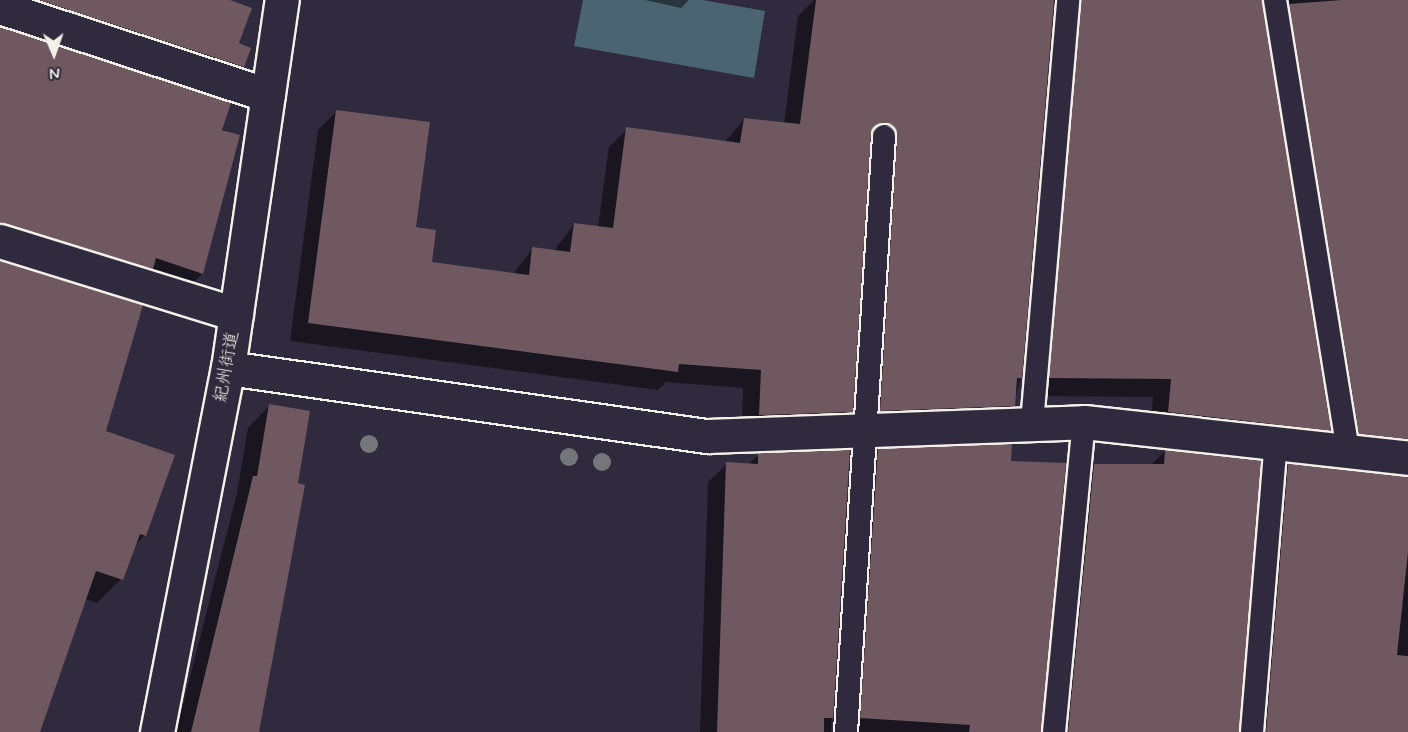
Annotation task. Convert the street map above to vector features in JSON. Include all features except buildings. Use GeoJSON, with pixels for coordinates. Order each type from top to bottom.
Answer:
{"type":"FeatureCollection","features":[{"type":"Feature","properties":{"kind":"street","name":"紀州街道"},"geometry":{"type":"LineString","coordinates":[[157,732],[228,368],[282,0]]}},
{"type":"Feature","properties":{"kind":"street"},"geometry":{"type":"LineString","coordinates":[[0,7],[268,95]]}},
{"type":"Feature","properties":{"kind":"street"},"geometry":{"type":"LineString","coordinates":[[0,241],[236,314]]}},
{"type":"Feature","properties":{"kind":"street"},"geometry":{"type":"LineString","coordinates":[[228,368],[707,436],[862,427],[1084,422],[1408,458]]}},
{"type":"Feature","properties":{"kind":"lane"},"geometry":{"type":"LineString","coordinates":[[1032,423],[1068,0]]}},
{"type":"Feature","properties":{"kind":"lane"},"geometry":{"type":"LineString","coordinates":[[1275,0],[1348,451]]}},
{"type":"Feature","properties":{"kind":"lane"},"geometry":{"type":"LineString","coordinates":[[846,732],[862,427],[884,136]]}},
{"type":"Feature","properties":{"kind":"lane"},"geometry":{"type":"LineString","coordinates":[[1054,732],[1084,422]]}},
{"type":"Feature","properties":{"kind":"lane"},"geometry":{"type":"LineString","coordinates":[[1252,732],[1276,442]]}},
{"type":"Feature","properties":{"kind":"water"},"geometry":{"type":"Polygon","coordinates":[[[583,0],[703,0],[765,11],[754,78],[574,46],[583,0]]]}}]}
